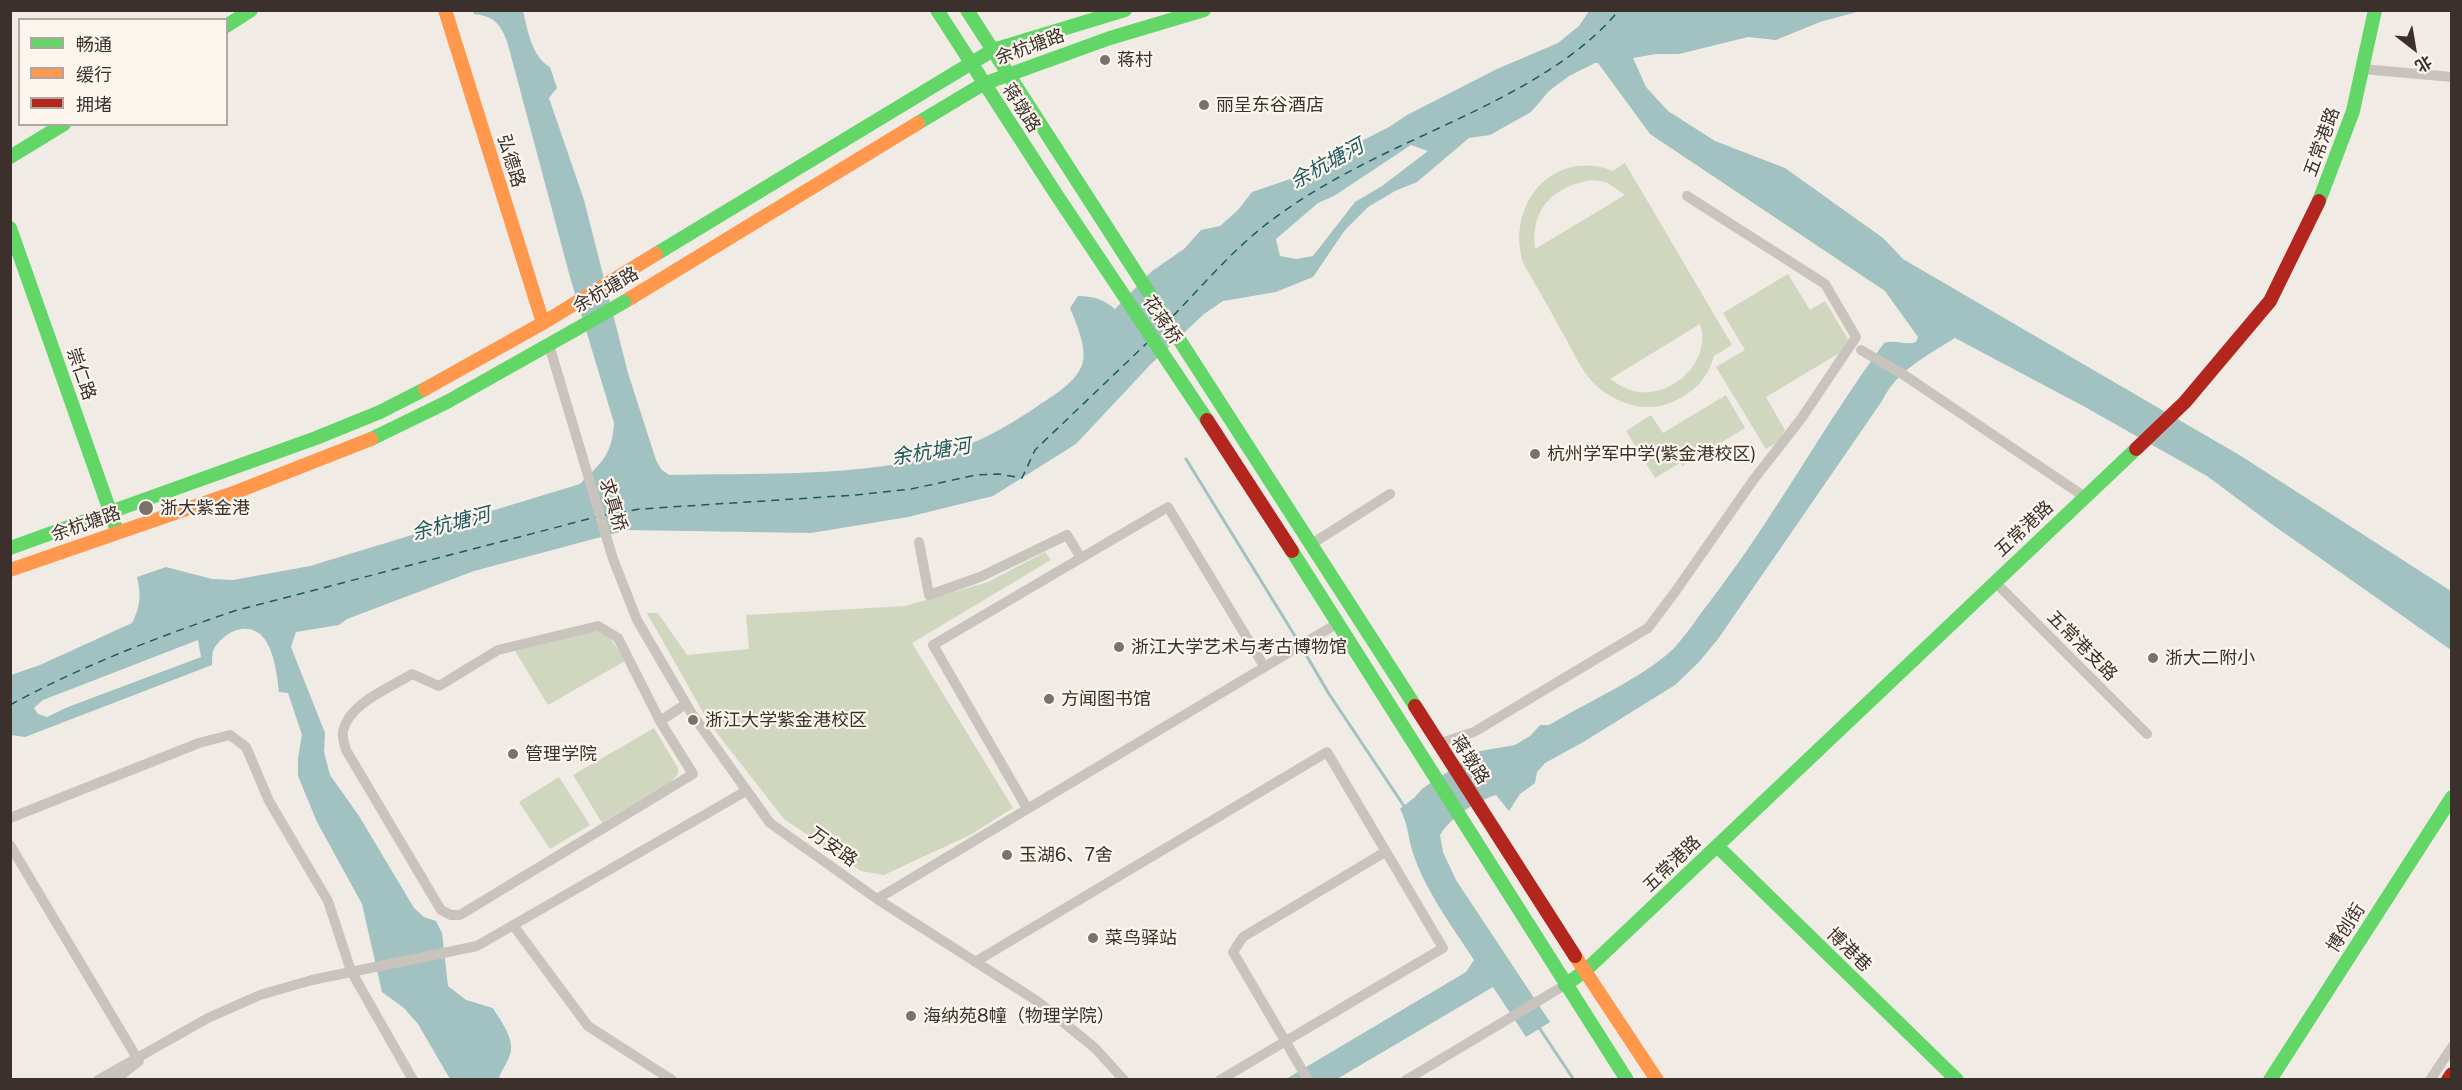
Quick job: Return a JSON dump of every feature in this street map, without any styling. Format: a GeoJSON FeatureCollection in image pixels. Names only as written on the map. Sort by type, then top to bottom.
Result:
{"type":"FeatureCollection","features":[{"type":"Feature","properties":{"kind":"main road"},"geometry":{"type":"LineString","coordinates":[[228,25],[251,10]]}},
{"type":"Feature","properties":{"kind":"main road","name":"弘德路"},"geometry":{"type":"LineString","coordinates":[[445,10],[543,323]]}},
{"type":"Feature","properties":{"kind":"main road","name":"蒋墩路"},"geometry":{"type":"LineString","coordinates":[[937,10],[1056,194]]}},
{"type":"Feature","properties":{"kind":"main road","name":"蒋墩路"},"geometry":{"type":"LineString","coordinates":[[968,10],[1077,184]]}},
{"type":"Feature","properties":{"kind":"main road","name":"余杭塘路"},"geometry":{"type":"LineString","coordinates":[[10,548],[316,438],[380,412],[462,370],[543,323],[993,50],[1125,10]]}},
{"type":"Feature","properties":{"kind":"main road","name":"余杭塘路"},"geometry":{"type":"LineString","coordinates":[[10,570],[117,531],[181,511],[370,440],[449,402],[624,302],[816,183],[983,84],[1008,73],[1110,38],[1204,10]]}},
{"type":"Feature","properties":{"kind":"main road","name":"五常港路"},"geometry":{"type":"LineString","coordinates":[[1565,985],[1585,972],[2185,402],[2270,301],[2314,215],[2354,111],[2375,10]]}},
{"type":"Feature","properties":{"kind":"main road"},"geometry":{"type":"LineString","coordinates":[[10,157],[61,126]]}},
{"type":"Feature","properties":{"kind":"main road","name":"花蒋桥"},"geometry":{"type":"LineString","coordinates":[[1077,184],[1254,458]]}},
{"type":"Feature","properties":{"kind":"main road","name":"花蒋桥"},"geometry":{"type":"LineString","coordinates":[[1056,194],[1238,466],[1338,623]]}},
{"type":"Feature","properties":{"kind":"main road","name":"崇仁路"},"geometry":{"type":"LineString","coordinates":[[10,228],[117,531]]}},
{"type":"Feature","properties":{"kind":"main road","name":"蒋墩路"},"geometry":{"type":"LineString","coordinates":[[1254,458],[1657,1080]]}},
{"type":"Feature","properties":{"kind":"main road"},"geometry":{"type":"LineString","coordinates":[[1338,623],[1627,1080]]}},
{"type":"Feature","properties":{"kind":"main road","name":"博创街"},"geometry":{"type":"LineString","coordinates":[[2270,1080],[2451,797]]}},
{"type":"Feature","properties":{"kind":"main road","name":"博港巷"},"geometry":{"type":"LineString","coordinates":[[1717,846],[1957,1080]]}},
{"type":"Feature","properties":{"kind":"main road"},"geometry":{"type":"LineString","coordinates":[[2448,1080],[2451,1074]]}},
{"type":"Feature","properties":{"kind":"street"},"geometry":{"type":"LineString","coordinates":[[2362,69],[2451,77]]}},
{"type":"Feature","properties":{"kind":"street"},"geometry":{"type":"LineString","coordinates":[[1442,749],[1648,628],[1754,479],[1801,419],[1856,337],[1825,284],[1687,196]]}},
{"type":"Feature","properties":{"kind":"street","name":"求真桥"},"geometry":{"type":"LineString","coordinates":[[549,345],[613,559]]}},
{"type":"Feature","properties":{"kind":"street"},"geometry":{"type":"LineString","coordinates":[[1866,353],[1904,375],[2085,497]]}},
{"type":"Feature","properties":{"kind":"street"},"geometry":{"type":"LineString","coordinates":[[1310,545],[1390,494]]}},
{"type":"Feature","properties":{"kind":"street"},"geometry":{"type":"LineString","coordinates":[[1027,808],[933,645],[1168,507],[1264,666]]}},
{"type":"Feature","properties":{"kind":"street"},"geometry":{"type":"LineString","coordinates":[[919,542],[929,595],[980,577],[1067,535],[1080,558]]}},
{"type":"Feature","properties":{"kind":"street","name":"万安路"},"geometry":{"type":"LineString","coordinates":[[613,559],[638,620],[686,704],[770,823],[877,899],[1037,1001],[1095,1048],[1124,1080]]}},
{"type":"Feature","properties":{"kind":"street","name":"五常港支路"},"geometry":{"type":"LineString","coordinates":[[1995,582],[2146,734]]}},
{"type":"Feature","properties":{"kind":"street"},"geometry":{"type":"LineString","coordinates":[[877,899],[1338,623]]}},
{"type":"Feature","properties":{"kind":"street"},"geometry":{"type":"LineString","coordinates":[[598,626],[618,638],[660,721],[693,774],[460,915],[451,915],[441,910],[346,750],[343,733],[347,718],[364,703],[412,674],[439,686],[498,650],[598,626]]}},
{"type":"Feature","properties":{"kind":"street"},"geometry":{"type":"LineString","coordinates":[[660,721],[686,704]]}},
{"type":"Feature","properties":{"kind":"street"},"geometry":{"type":"LineString","coordinates":[[10,818],[199,743],[230,735],[246,747],[269,801],[328,901],[351,971],[413,1080]]}},
{"type":"Feature","properties":{"kind":"street"},"geometry":{"type":"LineString","coordinates":[[975,962],[1326,752],[1443,948],[1220,1080]]}},
{"type":"Feature","properties":{"kind":"street"},"geometry":{"type":"LineString","coordinates":[[115,1080],[151,1052],[208,1018],[260,995],[351,971],[477,945],[746,791]]}},
{"type":"Feature","properties":{"kind":"street"},"geometry":{"type":"LineString","coordinates":[[10,845],[137,1058]]}},
{"type":"Feature","properties":{"kind":"street"},"geometry":{"type":"LineString","coordinates":[[1308,1080],[1283,1041],[1233,952],[1243,937],[1385,852]]}},
{"type":"Feature","properties":{"kind":"street"},"geometry":{"type":"LineString","coordinates":[[513,925],[588,1026],[672,1080]]}},
{"type":"Feature","properties":{"kind":"street"},"geometry":{"type":"LineString","coordinates":[[1406,1080],[1565,985]]}},
{"type":"Feature","properties":{"kind":"street"},"geometry":{"type":"LineString","coordinates":[[2430,1080],[2451,1047]]}},
{"type":"Feature","properties":{"kind":"street"},"geometry":{"type":"LineString","coordinates":[[98,1080],[151,1052]]}},
{"type":"Feature","properties":{"kind":"green space"},"geometry":{"type":"Polygon","coordinates":[[[1625,163],[1732,345],[1714,356],[1699,384],[1687,394],[1661,406],[1627,404],[1606,393],[1589,378],[1524,265],[1520,243],[1521,222],[1527,203],[1538,187],[1553,175],[1571,167],[1591,166],[1613,171],[1625,163]],[[1592,180],[1566,188],[1547,201],[1536,222],[1535,249],[1625,195],[1606,182],[1592,180]],[[1700,324],[1610,379],[1639,392],[1652,392],[1677,382],[1688,373],[1701,350],[1700,324]]]}},
{"type":"Feature","properties":{"kind":"green space"},"geometry":{"type":"Polygon","coordinates":[[[1788,274],[1810,310],[1825,301],[1848,339],[1841,352],[1766,397],[1785,430],[1778,442],[1766,449],[1716,367],[1745,350],[1723,313],[1788,274]]]}},
{"type":"Feature","properties":{"kind":"green space"},"geometry":{"type":"Polygon","coordinates":[[[1726,395],[1745,428],[1682,466],[1680,463],[1655,478],[1626,431],[1651,415],[1663,433],[1726,395]]]}},
{"type":"Feature","properties":{"kind":"green space"},"geometry":{"type":"Polygon","coordinates":[[[1045,552],[1051,560],[912,643],[1013,808],[970,835],[884,875],[861,871],[784,819],[709,723],[647,613],[658,613],[687,655],[749,649],[746,615],[905,606],[988,582],[1045,552]]]}},
{"type":"Feature","properties":{"kind":"green space"},"geometry":{"type":"Polygon","coordinates":[[[595,631],[610,639],[625,661],[548,705],[515,651],[595,631]]]}},
{"type":"Feature","properties":{"kind":"green space"},"geometry":{"type":"Polygon","coordinates":[[[654,728],[678,768],[678,774],[670,783],[602,823],[573,775],[654,728]]]}},
{"type":"Feature","properties":{"kind":"green space"},"geometry":{"type":"Polygon","coordinates":[[[559,777],[590,825],[550,849],[519,802],[559,777]]]}},
{"type":"Feature","properties":{"kind":"water","name":"余杭塘河"},"geometry":{"type":"Polygon","coordinates":[[[473,11],[523,11],[534,49],[550,67],[557,88],[549,98],[584,200],[628,373],[656,460],[661,469],[669,475],[797,473],[861,469],[924,459],[984,438],[1057,393],[1079,371],[1084,351],[1070,308],[1078,296],[1098,299],[1115,309],[1152,271],[1184,249],[1201,230],[1220,226],[1238,210],[1252,192],[1293,178],[1407,115],[1497,69],[1558,43],[1579,26],[1589,11],[1860,11],[1820,22],[1776,40],[1748,37],[1679,54],[1656,54],[1633,58],[1646,87],[1668,111],[1715,141],[1785,168],[1883,238],[1903,259],[2241,456],[2451,591],[2451,650],[2207,476],[2085,407],[1955,338],[1904,372],[1888,390],[1718,639],[1699,662],[1675,685],[1545,763],[1537,772],[1535,783],[1520,794],[1509,811],[1496,795],[1465,810],[1440,835],[1443,852],[1456,880],[1550,1022],[1526,1037],[1493,987],[1337,1079],[1286,1079],[1466,972],[1474,960],[1440,908],[1418,867],[1400,809],[1423,788],[1480,751],[1515,745],[1530,736],[1540,725],[1549,725],[1652,666],[1675,647],[1756,537],[1884,343],[1912,343],[1916,342],[1918,337],[1885,291],[1650,134],[1598,63],[1595,63],[1569,76],[1549,91],[1531,112],[1490,135],[1469,138],[1417,182],[1395,191],[1368,207],[1345,230],[1313,277],[1276,292],[1223,301],[1204,314],[1151,364],[1076,444],[993,496],[908,517],[811,533],[627,530],[474,571],[347,619],[339,625],[296,632],[291,647],[325,733],[324,752],[330,775],[359,816],[414,908],[424,917],[436,921],[442,933],[448,986],[466,1000],[493,1008],[510,1038],[511,1051],[499,1079],[450,1079],[418,1024],[404,1008],[382,992],[362,904],[317,822],[298,776],[302,735],[288,693],[279,692],[272,653],[260,634],[247,629],[234,631],[221,639],[213,651],[212,665],[25,737],[11,735],[11,675],[40,665],[132,623],[139,600],[137,577],[166,567],[212,579],[233,580],[310,566],[580,484],[605,457],[611,443],[614,423],[570,277],[507,41],[502,29],[495,22],[474,14],[473,11]],[[1411,145],[1334,196],[1318,203],[1276,239],[1280,256],[1296,259],[1313,256],[1355,202],[1382,186],[1428,151],[1411,145]],[[198,640],[43,700],[34,708],[38,714],[47,717],[201,657],[198,640]]]}},
{"type":"Feature","properties":{"kind":"waterway"},"geometry":{"type":"LineString","coordinates":[[1186,459],[1295,636]]}},
{"type":"Feature","properties":{"kind":"waterway"},"geometry":{"type":"LineString","coordinates":[[1305,653],[1329,694],[1406,809]]}},
{"type":"Feature","properties":{"kind":"waterway"},"geometry":{"type":"LineString","coordinates":[[1538,1026],[1574,1080]]}},
{"type":"Feature","properties":{"kind":"ferry route"},"geometry":{"type":"LineString","coordinates":[[1173,316],[1240,247],[1287,209],[1360,166],[1533,80],[1594,36],[1619,10]]}},
{"type":"Feature","properties":{"kind":"ferry route"},"geometry":{"type":"LineString","coordinates":[[604,515],[640,509],[856,495],[911,489],[976,475],[998,474],[1022,478],[1035,450],[1147,343]]}},
{"type":"Feature","properties":{"kind":"ferry route"},"geometry":{"type":"LineString","coordinates":[[10,705],[120,653],[234,611],[596,517]]}},
{"type":"Feature","properties":{"kind":"traffic: fast"},"geometry":{"type":"LineString","coordinates":[[228,25],[251,10]]}},
{"type":"Feature","properties":{"kind":"traffic: fast"},"geometry":{"type":"LineString","coordinates":[[937,10],[1056,194],[1207,420]]}},
{"type":"Feature","properties":{"kind":"traffic: fast"},"geometry":{"type":"LineString","coordinates":[[967,10],[1415,706]]}},
{"type":"Feature","properties":{"kind":"traffic: fast"},"geometry":{"type":"LineString","coordinates":[[656,254],[993,50],[1125,10]]}},
{"type":"Feature","properties":{"kind":"traffic: fast"},"geometry":{"type":"LineString","coordinates":[[918,123],[983,84],[1110,38],[1204,10]]}},
{"type":"Feature","properties":{"kind":"traffic: fast"},"geometry":{"type":"LineString","coordinates":[[2319,201],[2353,111],[2375,10]]}},
{"type":"Feature","properties":{"kind":"traffic: fast"},"geometry":{"type":"LineString","coordinates":[[10,157],[61,126]]}},
{"type":"Feature","properties":{"kind":"traffic: fast"},"geometry":{"type":"LineString","coordinates":[[10,228],[117,531]]}},
{"type":"Feature","properties":{"kind":"traffic: fast"},"geometry":{"type":"LineString","coordinates":[[573,331],[624,302]]}},
{"type":"Feature","properties":{"kind":"traffic: fast"},"geometry":{"type":"LineString","coordinates":[[371,439],[447,402],[573,331]]}},
{"type":"Feature","properties":{"kind":"traffic: fast"},"geometry":{"type":"LineString","coordinates":[[10,548],[316,438],[380,412],[425,389]]}},
{"type":"Feature","properties":{"kind":"traffic: fast"},"geometry":{"type":"LineString","coordinates":[[1565,985],[1585,971],[2136,449]]}},
{"type":"Feature","properties":{"kind":"traffic: fast"},"geometry":{"type":"LineString","coordinates":[[1292,551],[1627,1080]]}},
{"type":"Feature","properties":{"kind":"traffic: fast"},"geometry":{"type":"LineString","coordinates":[[2270,1080],[2452,797]]}},
{"type":"Feature","properties":{"kind":"traffic: fast"},"geometry":{"type":"LineString","coordinates":[[1717,846],[1957,1080]]}},
{"type":"Feature","properties":{"kind":"traffic: slow"},"geometry":{"type":"LineString","coordinates":[[445,10],[543,323]]}},
{"type":"Feature","properties":{"kind":"traffic: slow"},"geometry":{"type":"LineString","coordinates":[[624,302],[918,123]]}},
{"type":"Feature","properties":{"kind":"traffic: slow"},"geometry":{"type":"LineString","coordinates":[[425,389],[543,323],[656,254]]}},
{"type":"Feature","properties":{"kind":"traffic: slow"},"geometry":{"type":"LineString","coordinates":[[10,570],[236,492],[371,439]]}},
{"type":"Feature","properties":{"kind":"traffic: slow"},"geometry":{"type":"LineString","coordinates":[[1575,956],[1657,1080]]}},
{"type":"Feature","properties":{"kind":"traffic: jam"},"geometry":{"type":"LineString","coordinates":[[2136,449],[2185,402],[2270,301],[2319,201]]}},
{"type":"Feature","properties":{"kind":"traffic: jam"},"geometry":{"type":"LineString","coordinates":[[1207,420],[1292,551]]}},
{"type":"Feature","properties":{"kind":"traffic: jam"},"geometry":{"type":"LineString","coordinates":[[1415,706],[1575,956]]}},
{"type":"Feature","properties":{"kind":"traffic: jam"},"geometry":{"type":"LineString","coordinates":[[2448,1080],[2452,1074]]}},
{"type":"Feature","properties":{"kind":"place","name":"蒋村"},"geometry":{"type":"Point","coordinates":[1105,60]}},
{"type":"Feature","properties":{"kind":"place","name":"丽呈东谷酒店"},"geometry":{"type":"Point","coordinates":[1204,105]}},
{"type":"Feature","properties":{"kind":"place","name":"杭州学军中学(紫金港校区)"},"geometry":{"type":"Point","coordinates":[1535,454]}},
{"type":"Feature","properties":{"kind":"place","name":"浙大紫金港"},"geometry":{"type":"Point","coordinates":[146,508]}},
{"type":"Feature","properties":{"kind":"place","name":"浙江大学艺术与考古博物馆"},"geometry":{"type":"Point","coordinates":[1119,647]}},
{"type":"Feature","properties":{"kind":"place","name":"浙大二附小"},"geometry":{"type":"Point","coordinates":[2153,658]}},
{"type":"Feature","properties":{"kind":"place","name":"方闻图书馆"},"geometry":{"type":"Point","coordinates":[1049,699]}},
{"type":"Feature","properties":{"kind":"place","name":"浙江大学紫金港校区"},"geometry":{"type":"Point","coordinates":[693,720]}},
{"type":"Feature","properties":{"kind":"place","name":"管理学院"},"geometry":{"type":"Point","coordinates":[513,754]}},
{"type":"Feature","properties":{"kind":"place","name":"玉湖6、7舍"},"geometry":{"type":"Point","coordinates":[1007,855]}},
{"type":"Feature","properties":{"kind":"place","name":"菜鸟驿站"},"geometry":{"type":"Point","coordinates":[1093,938]}},
{"type":"Feature","properties":{"kind":"place","name":"海纳苑8幢（物理学院）"},"geometry":{"type":"Point","coordinates":[911,1016]}}]}
